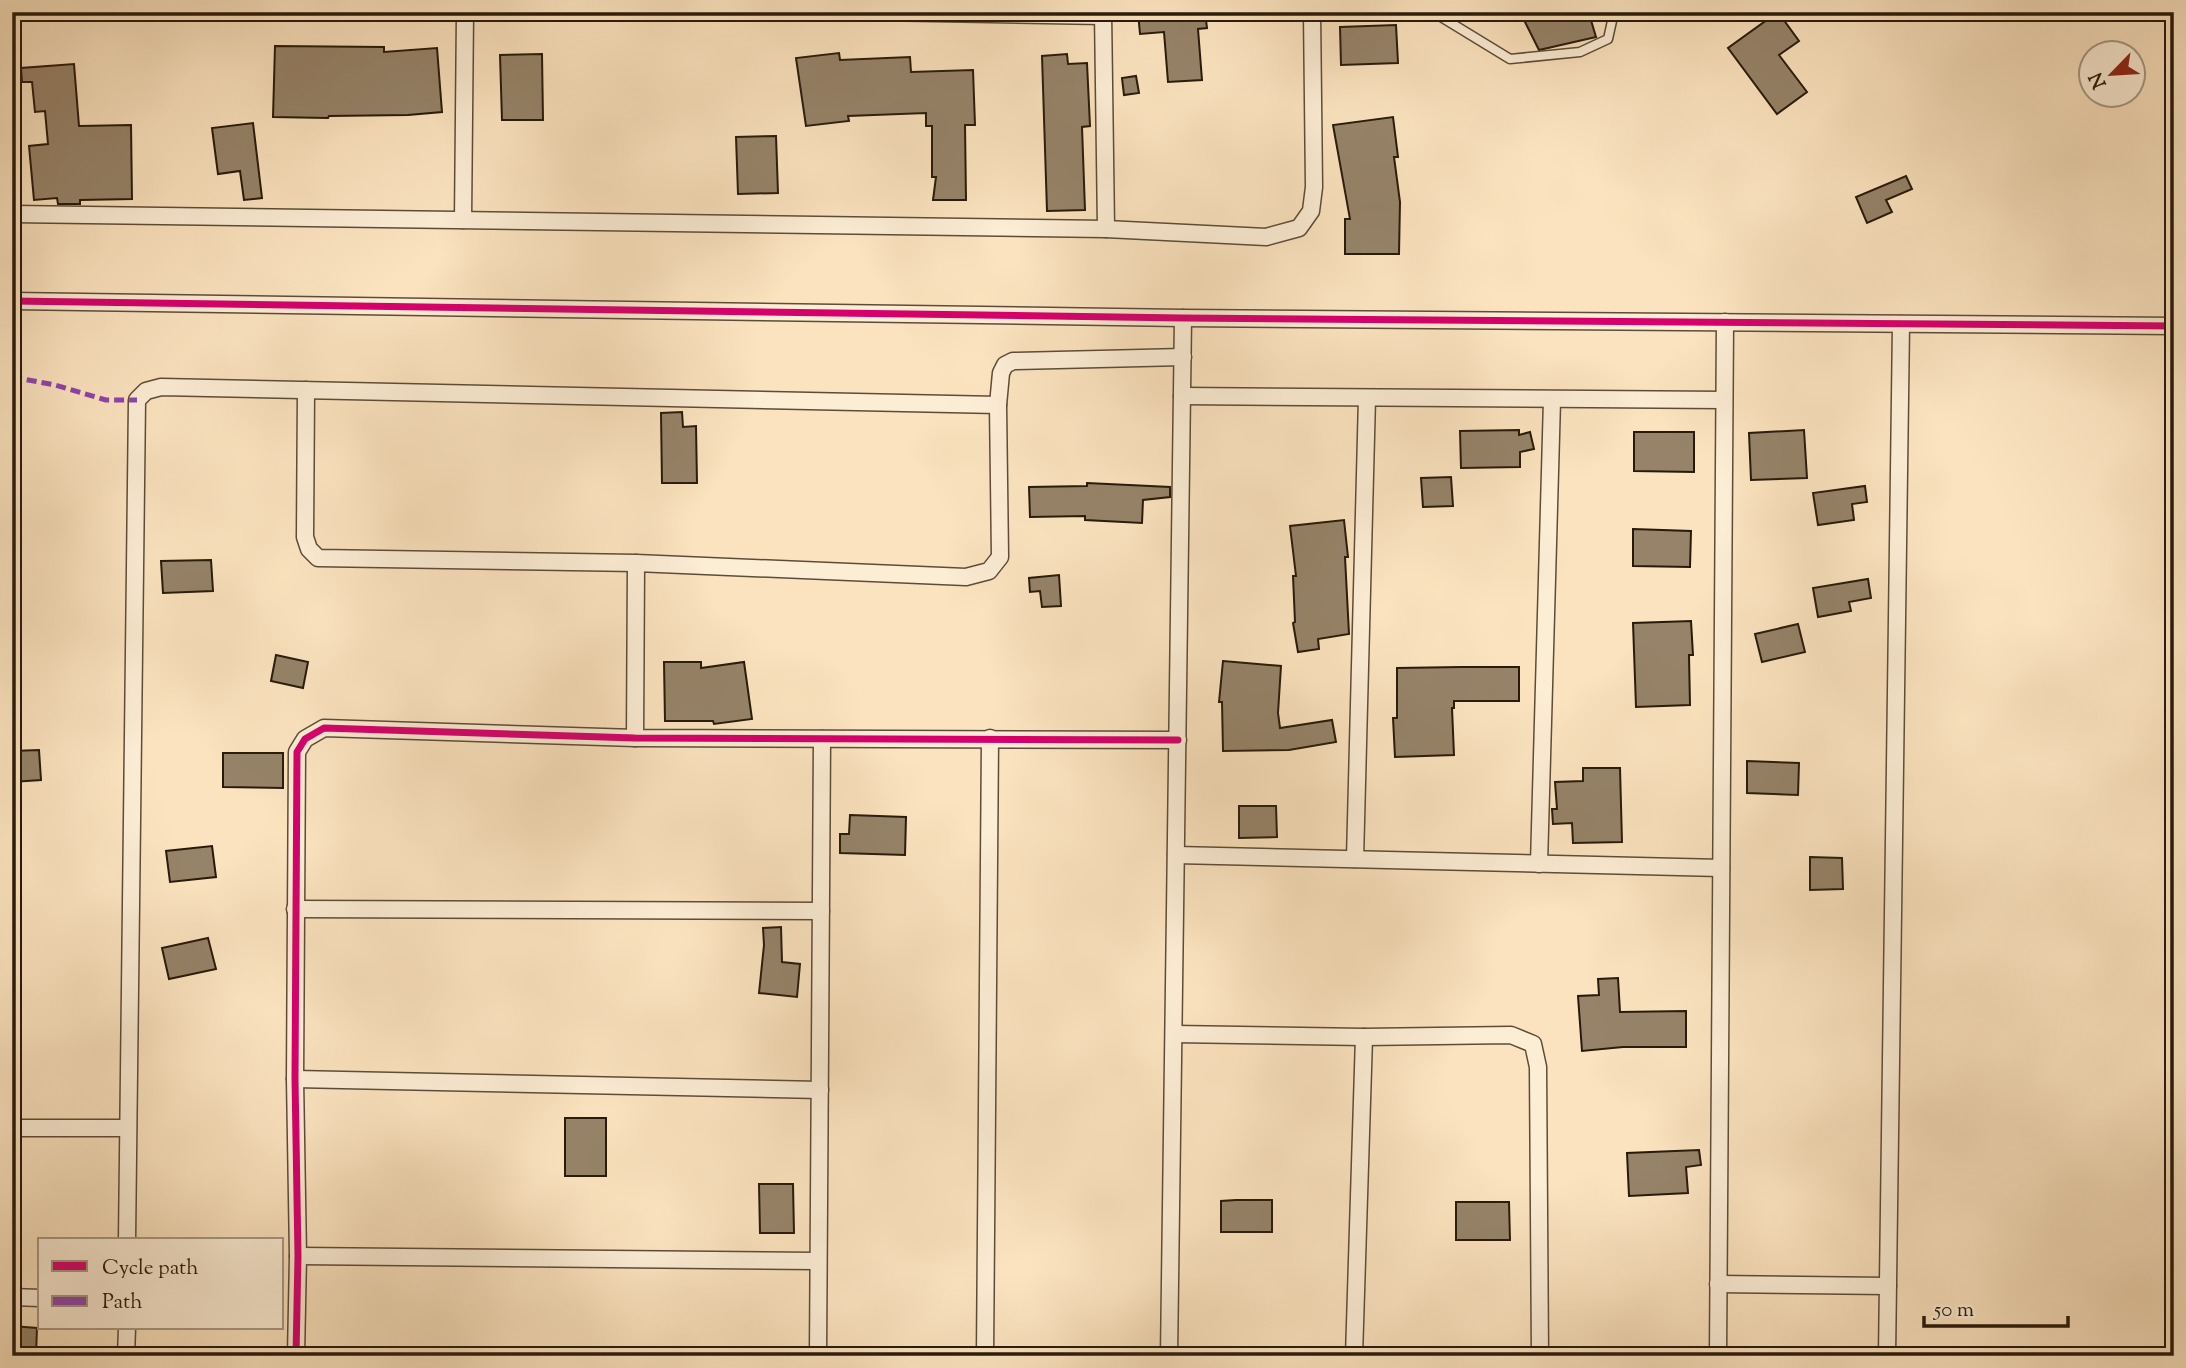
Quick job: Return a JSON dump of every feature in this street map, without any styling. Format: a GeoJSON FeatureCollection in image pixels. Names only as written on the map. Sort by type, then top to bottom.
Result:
{"type":"FeatureCollection","features":[{"type":"Feature","properties":{"kind":"street"},"geometry":{"type":"LineString","coordinates":[[463,220],[465,12]]}},
{"type":"Feature","properties":{"kind":"street"},"geometry":{"type":"LineString","coordinates":[[878,12],[1103,14],[1106,229]]}},
{"type":"Feature","properties":{"kind":"street"},"geometry":{"type":"LineString","coordinates":[[12,214],[1106,229],[1266,237],[1299,228],[1311,211],[1314,187],[1312,12]]}},
{"type":"Feature","properties":{"kind":"street"},"geometry":{"type":"LineString","coordinates":[[12,301],[1183,318],[2174,326]]}},
{"type":"Feature","properties":{"kind":"street"},"geometry":{"type":"LineString","coordinates":[[1169,1356],[1183,318]]}},
{"type":"Feature","properties":{"kind":"street"},"geometry":{"type":"LineString","coordinates":[[1718,1356],[1725,322]]}},
{"type":"Feature","properties":{"kind":"street"},"geometry":{"type":"LineString","coordinates":[[1887,1356],[1901,324]]}},
{"type":"Feature","properties":{"kind":"street"},"geometry":{"type":"LineString","coordinates":[[306,390],[305,537],[309,549],[318,558],[636,563],[966,578],[989,570],[1000,557],[998,405],[1001,373],[1005,365],[1013,361],[1183,357]]}},
{"type":"Feature","properties":{"kind":"street"},"geometry":{"type":"LineString","coordinates":[[127,1238],[137,400],[146,391],[161,387],[998,405]]}},
{"type":"Feature","properties":{"kind":"street"},"geometry":{"type":"LineString","coordinates":[[1182,396],[1724,400]]}},
{"type":"Feature","properties":{"kind":"street"},"geometry":{"type":"LineString","coordinates":[[1355,859],[1367,398]]}},
{"type":"Feature","properties":{"kind":"street"},"geometry":{"type":"LineString","coordinates":[[1539,864],[1552,400]]}},
{"type":"Feature","properties":{"kind":"street"},"geometry":{"type":"LineString","coordinates":[[635,738],[636,563]]}},
{"type":"Feature","properties":{"kind":"street"},"geometry":{"type":"LineString","coordinates":[[296,1356],[297,752],[305,739],[324,728],[635,738],[1178,740]]}},
{"type":"Feature","properties":{"kind":"street"},"geometry":{"type":"LineString","coordinates":[[985,1356],[990,738]]}},
{"type":"Feature","properties":{"kind":"street"},"geometry":{"type":"LineString","coordinates":[[818,1356],[822,739]]}},
{"type":"Feature","properties":{"kind":"street"},"geometry":{"type":"LineString","coordinates":[[1176,855],[1721,868]]}},
{"type":"Feature","properties":{"kind":"street"},"geometry":{"type":"LineString","coordinates":[[295,909],[821,911]]}},
{"type":"Feature","properties":{"kind":"street"},"geometry":{"type":"LineString","coordinates":[[1174,1034],[1364,1037],[1511,1035],[1533,1044],[1538,1067],[1540,1356]]}},
{"type":"Feature","properties":{"kind":"street"},"geometry":{"type":"LineString","coordinates":[[1354,1356],[1364,1037]]}},
{"type":"Feature","properties":{"kind":"street"},"geometry":{"type":"LineString","coordinates":[[295,1079],[820,1090]]}},
{"type":"Feature","properties":{"kind":"street"},"geometry":{"type":"LineString","coordinates":[[12,1128],[128,1128]]}},
{"type":"Feature","properties":{"kind":"street"},"geometry":{"type":"LineString","coordinates":[[298,1256],[817,1261]]}},
{"type":"Feature","properties":{"kind":"street"},"geometry":{"type":"LineString","coordinates":[[1718,1284],[1888,1286]]}},
{"type":"Feature","properties":{"kind":"street"},"geometry":{"type":"LineString","coordinates":[[12,1297],[38,1298]]}},
{"type":"Feature","properties":{"kind":"street"},"geometry":{"type":"LineString","coordinates":[[126,1356],[127,1330]]}},
{"type":"Feature","properties":{"kind":"lane"},"geometry":{"type":"LineString","coordinates":[[1433,12],[1510,59],[1580,52],[1589,48],[1608,39],[1614,12]]}},
{"type":"Feature","properties":{"kind":"building"},"geometry":{"type":"Polygon","coordinates":[[[1138,12],[1205,12],[1207,28],[1198,29],[1202,80],[1168,82],[1164,32],[1140,34],[1138,12]]]}},
{"type":"Feature","properties":{"kind":"building"},"geometry":{"type":"Polygon","coordinates":[[[1520,12],[1564,12],[1568,21],[1590,17],[1596,37],[1539,50],[1520,12]]]}},
{"type":"Feature","properties":{"kind":"building"},"geometry":{"type":"Polygon","coordinates":[[[1778,12],[1799,41],[1779,55],[1807,92],[1777,114],[1728,48],[1778,12]]]}},
{"type":"Feature","properties":{"kind":"building"},"geometry":{"type":"Polygon","coordinates":[[[1396,25],[1398,63],[1341,65],[1340,27],[1396,25]]]}},
{"type":"Feature","properties":{"kind":"building"},"geometry":{"type":"Polygon","coordinates":[[[275,46],[384,47],[384,52],[437,48],[442,112],[328,118],[273,117],[275,46]]]}},
{"type":"Feature","properties":{"kind":"building"},"geometry":{"type":"Polygon","coordinates":[[[839,53],[840,60],[910,57],[911,72],[973,70],[975,125],[965,125],[966,200],[933,200],[936,177],[932,177],[932,126],[926,126],[926,113],[848,116],[849,121],[806,126],[796,58],[839,53]]]}},
{"type":"Feature","properties":{"kind":"building"},"geometry":{"type":"Polygon","coordinates":[[[542,54],[543,120],[502,120],[500,55],[542,54]]]}},
{"type":"Feature","properties":{"kind":"building"},"geometry":{"type":"Polygon","coordinates":[[[1067,54],[1068,64],[1087,63],[1090,126],[1082,127],[1085,210],[1047,211],[1042,56],[1067,54]]]}},
{"type":"Feature","properties":{"kind":"building"},"geometry":{"type":"Polygon","coordinates":[[[74,64],[79,126],[131,125],[132,199],[80,200],[80,204],[58,204],[57,198],[34,200],[29,146],[48,144],[45,111],[35,112],[32,82],[22,82],[21,68],[74,64]]]}},
{"type":"Feature","properties":{"kind":"building"},"geometry":{"type":"Polygon","coordinates":[[[1136,76],[1139,93],[1124,95],[1122,78],[1136,76]]]}},
{"type":"Feature","properties":{"kind":"building"},"geometry":{"type":"Polygon","coordinates":[[[1393,117],[1398,157],[1394,157],[1400,202],[1399,254],[1345,254],[1345,219],[1350,219],[1333,125],[1393,117]]]}},
{"type":"Feature","properties":{"kind":"building"},"geometry":{"type":"Polygon","coordinates":[[[253,123],[262,198],[244,200],[240,171],[218,174],[212,128],[253,123]]]}},
{"type":"Feature","properties":{"kind":"building"},"geometry":{"type":"Polygon","coordinates":[[[776,136],[778,193],[738,194],[736,137],[776,136]]]}},
{"type":"Feature","properties":{"kind":"building"},"geometry":{"type":"Polygon","coordinates":[[[1906,176],[1912,189],[1886,200],[1892,212],[1867,223],[1856,197],[1906,176]]]}},
{"type":"Feature","properties":{"kind":"building"},"geometry":{"type":"Polygon","coordinates":[[[682,412],[683,427],[696,426],[697,483],[662,483],[661,413],[682,412]]]}},
{"type":"Feature","properties":{"kind":"building"},"geometry":{"type":"Polygon","coordinates":[[[1519,430],[1519,435],[1530,432],[1534,449],[1520,452],[1520,467],[1461,468],[1460,431],[1519,430]]]}},
{"type":"Feature","properties":{"kind":"building"},"geometry":{"type":"Polygon","coordinates":[[[1804,430],[1807,478],[1751,480],[1749,433],[1804,430]]]}},
{"type":"Feature","properties":{"kind":"building"},"geometry":{"type":"Polygon","coordinates":[[[1634,432],[1694,432],[1694,472],[1634,471],[1634,432]]]}},
{"type":"Feature","properties":{"kind":"building"},"geometry":{"type":"Polygon","coordinates":[[[1451,477],[1453,506],[1423,507],[1421,478],[1451,477]]]}},
{"type":"Feature","properties":{"kind":"building"},"geometry":{"type":"Polygon","coordinates":[[[1087,483],[1170,487],[1170,497],[1143,500],[1142,523],[1085,520],[1085,516],[1030,517],[1029,487],[1087,486],[1087,483]]]}},
{"type":"Feature","properties":{"kind":"building"},"geometry":{"type":"Polygon","coordinates":[[[1865,486],[1867,502],[1852,504],[1854,520],[1818,525],[1813,493],[1865,486]]]}},
{"type":"Feature","properties":{"kind":"building"},"geometry":{"type":"Polygon","coordinates":[[[1344,520],[1348,557],[1345,557],[1349,634],[1318,639],[1319,649],[1298,652],[1293,623],[1293,576],[1296,576],[1290,526],[1344,520]]]}},
{"type":"Feature","properties":{"kind":"building"},"geometry":{"type":"Polygon","coordinates":[[[1633,529],[1691,531],[1690,567],[1633,566],[1633,529]]]}},
{"type":"Feature","properties":{"kind":"building"},"geometry":{"type":"Polygon","coordinates":[[[211,560],[213,591],[163,593],[161,561],[211,560]]]}},
{"type":"Feature","properties":{"kind":"building"},"geometry":{"type":"Polygon","coordinates":[[[1059,575],[1061,606],[1042,607],[1040,591],[1030,592],[1029,578],[1059,575]]]}},
{"type":"Feature","properties":{"kind":"building"},"geometry":{"type":"Polygon","coordinates":[[[1868,579],[1871,598],[1849,602],[1851,611],[1818,617],[1813,588],[1868,579]]]}},
{"type":"Feature","properties":{"kind":"building"},"geometry":{"type":"Polygon","coordinates":[[[1691,621],[1693,655],[1689,655],[1690,705],[1636,707],[1633,623],[1691,621]]]}},
{"type":"Feature","properties":{"kind":"building"},"geometry":{"type":"Polygon","coordinates":[[[1798,624],[1805,652],[1762,662],[1755,634],[1798,624]]]}},
{"type":"Feature","properties":{"kind":"building"},"geometry":{"type":"Polygon","coordinates":[[[276,655],[308,662],[303,688],[271,681],[276,655]]]}},
{"type":"Feature","properties":{"kind":"building"},"geometry":{"type":"Polygon","coordinates":[[[1223,661],[1281,666],[1278,713],[1280,728],[1332,720],[1336,742],[1289,750],[1223,751],[1222,702],[1219,702],[1223,661]]]}},
{"type":"Feature","properties":{"kind":"building"},"geometry":{"type":"Polygon","coordinates":[[[664,662],[701,662],[701,668],[744,662],[752,719],[714,724],[713,721],[665,721],[664,662]]]}},
{"type":"Feature","properties":{"kind":"building"},"geometry":{"type":"Polygon","coordinates":[[[1519,667],[1519,701],[1454,701],[1454,755],[1395,757],[1393,718],[1397,718],[1397,668],[1519,667]]]}},
{"type":"Feature","properties":{"kind":"building"},"geometry":{"type":"Polygon","coordinates":[[[39,750],[41,780],[12,782],[12,751],[39,750]]]}},
{"type":"Feature","properties":{"kind":"building"},"geometry":{"type":"Polygon","coordinates":[[[223,753],[283,753],[283,788],[223,787],[223,753]]]}},
{"type":"Feature","properties":{"kind":"building"},"geometry":{"type":"Polygon","coordinates":[[[1747,761],[1799,763],[1798,795],[1747,793],[1747,761]]]}},
{"type":"Feature","properties":{"kind":"building"},"geometry":{"type":"Polygon","coordinates":[[[1583,768],[1620,768],[1622,842],[1573,843],[1572,823],[1553,824],[1552,809],[1557,809],[1555,782],[1583,781],[1583,768]]]}},
{"type":"Feature","properties":{"kind":"building"},"geometry":{"type":"Polygon","coordinates":[[[1239,806],[1276,806],[1277,837],[1239,838],[1239,806]]]}},
{"type":"Feature","properties":{"kind":"building"},"geometry":{"type":"Polygon","coordinates":[[[850,815],[906,817],[905,855],[840,853],[840,834],[849,834],[850,815]]]}},
{"type":"Feature","properties":{"kind":"building"},"geometry":{"type":"Polygon","coordinates":[[[212,846],[216,877],[170,882],[166,851],[212,846]]]}},
{"type":"Feature","properties":{"kind":"building"},"geometry":{"type":"Polygon","coordinates":[[[1810,857],[1842,858],[1843,889],[1810,890],[1810,857]]]}},
{"type":"Feature","properties":{"kind":"building"},"geometry":{"type":"Polygon","coordinates":[[[781,927],[782,962],[800,964],[797,997],[759,993],[763,928],[781,927]]]}},
{"type":"Feature","properties":{"kind":"building"},"geometry":{"type":"Polygon","coordinates":[[[208,938],[216,969],[169,979],[162,948],[208,938]]]}},
{"type":"Feature","properties":{"kind":"building"},"geometry":{"type":"Polygon","coordinates":[[[1618,978],[1620,1012],[1686,1011],[1686,1047],[1623,1047],[1582,1051],[1578,996],[1599,995],[1598,979],[1618,978]]]}},
{"type":"Feature","properties":{"kind":"building"},"geometry":{"type":"Polygon","coordinates":[[[565,1118],[606,1118],[606,1176],[565,1176],[565,1118]]]}},
{"type":"Feature","properties":{"kind":"building"},"geometry":{"type":"Polygon","coordinates":[[[1699,1150],[1701,1165],[1686,1167],[1688,1193],[1629,1196],[1627,1153],[1699,1150]]]}},
{"type":"Feature","properties":{"kind":"building"},"geometry":{"type":"Polygon","coordinates":[[[759,1184],[793,1184],[794,1233],[760,1233],[759,1184]]]}},
{"type":"Feature","properties":{"kind":"building"},"geometry":{"type":"Polygon","coordinates":[[[1272,1200],[1272,1232],[1221,1232],[1221,1201],[1272,1200]]]}},
{"type":"Feature","properties":{"kind":"building"},"geometry":{"type":"Polygon","coordinates":[[[1456,1202],[1509,1202],[1510,1240],[1456,1240],[1456,1202]]]}},
{"type":"Feature","properties":{"kind":"building"},"geometry":{"type":"Polygon","coordinates":[[[12,1326],[37,1328],[36,1356],[12,1356],[12,1326]]]}},
{"type":"Feature","properties":{"kind":"marked path"},"geometry":{"type":"LineString","coordinates":[[12,377],[55,385],[106,400],[137,400]]}},
{"type":"Feature","properties":{"kind":"cycle path"},"geometry":{"type":"LineString","coordinates":[[12,301],[1183,318],[2174,326]]}},
{"type":"Feature","properties":{"kind":"cycle path"},"geometry":{"type":"LineString","coordinates":[[296,1356],[297,752],[305,739],[324,728],[635,738],[1178,740]]}}]}
